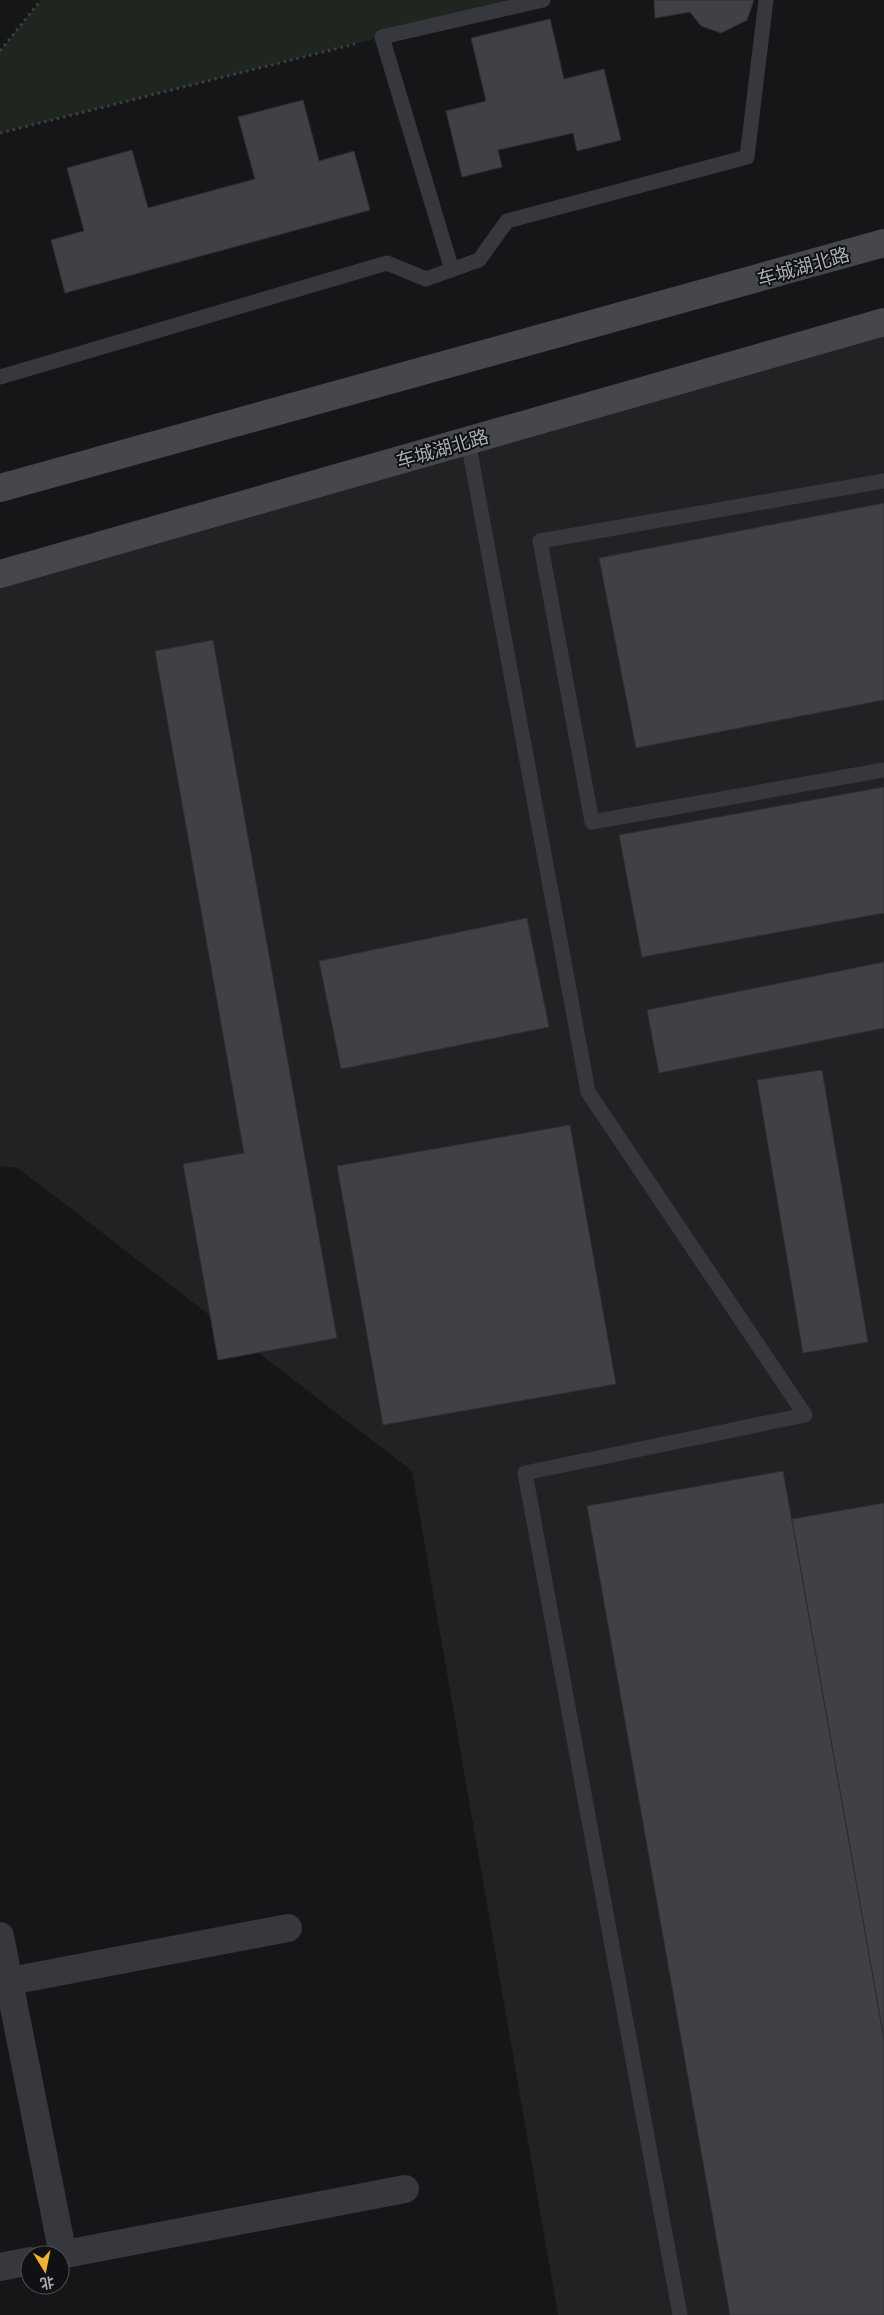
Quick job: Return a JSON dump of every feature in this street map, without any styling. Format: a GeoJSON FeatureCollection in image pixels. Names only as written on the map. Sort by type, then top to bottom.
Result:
{"type":"FeatureCollection","features":[{"type":"Feature","properties":{"kind":"main road","name":"车城湖北路"},"geometry":{"type":"LineString","coordinates":[[0,488],[884,243]]}},
{"type":"Feature","properties":{"kind":"main road","name":"车城湖北路"},"geometry":{"type":"LineString","coordinates":[[0,574],[884,322]]}},
{"type":"Feature","properties":{"kind":"street"},"geometry":{"type":"LineString","coordinates":[[4,1982],[288,1928]]}},
{"type":"Feature","properties":{"kind":"street"},"geometry":{"type":"LineString","coordinates":[[0,1936],[4,1982],[59,2245]]}},
{"type":"Feature","properties":{"kind":"street"},"geometry":{"type":"LineString","coordinates":[[70,2253],[405,2189]]}},
{"type":"Feature","properties":{"kind":"street"},"geometry":{"type":"LineString","coordinates":[[0,2267],[20,2263]]}},
{"type":"Feature","properties":{"kind":"lane"},"geometry":{"type":"LineString","coordinates":[[452,270],[382,37],[543,0]]}},
{"type":"Feature","properties":{"kind":"lane"},"geometry":{"type":"LineString","coordinates":[[0,377],[387,263],[426,279],[479,260],[507,220],[747,157],[766,0]]}},
{"type":"Feature","properties":{"kind":"lane"},"geometry":{"type":"LineString","coordinates":[[468,441],[588,1092],[805,1415],[525,1473],[680,2315]]}},
{"type":"Feature","properties":{"kind":"lane"},"geometry":{"type":"LineString","coordinates":[[884,480],[540,541],[592,822],[884,770]]}},
{"type":"Feature","properties":{"kind":"path"},"geometry":{"type":"LineString","coordinates":[[0,51],[41,0]]}},
{"type":"Feature","properties":{"kind":"path"},"geometry":{"type":"LineString","coordinates":[[0,133],[382,37]]}},
{"type":"Feature","properties":{"kind":"shaded area"},"geometry":{"type":"Polygon","coordinates":[[[41,0],[543,0],[382,37],[0,133],[0,51],[41,0]]]}},
{"type":"Feature","properties":{"kind":"shaded area"},"geometry":{"type":"Polygon","coordinates":[[[884,322],[884,2315],[558,2315],[412,1471],[18,1168],[0,1166],[0,574],[884,322]]]}},
{"type":"Feature","properties":{"kind":"building"},"geometry":{"type":"Polygon","coordinates":[[[654,0],[754,0],[747,20],[721,33],[701,26],[690,12],[655,18],[654,0]]]}},
{"type":"Feature","properties":{"kind":"building"},"geometry":{"type":"Polygon","coordinates":[[[550,19],[564,79],[604,69],[621,140],[577,151],[573,133],[498,150],[502,167],[462,177],[446,111],[486,101],[471,38],[550,19]]]}},
{"type":"Feature","properties":{"kind":"building"},"geometry":{"type":"Polygon","coordinates":[[[303,100],[319,161],[354,151],[370,210],[65,293],[51,240],[84,231],[67,168],[132,150],[148,208],[255,179],[238,117],[303,100]]]}},
{"type":"Feature","properties":{"kind":"building"},"geometry":{"type":"Polygon","coordinates":[[[884,503],[884,700],[636,748],[599,558],[884,503]]]}},
{"type":"Feature","properties":{"kind":"building"},"geometry":{"type":"Polygon","coordinates":[[[213,640],[337,1338],[218,1360],[183,1164],[244,1153],[155,651],[213,640]]]}},
{"type":"Feature","properties":{"kind":"building"},"geometry":{"type":"Polygon","coordinates":[[[884,787],[884,913],[642,957],[619,835],[884,787]]]}},
{"type":"Feature","properties":{"kind":"building"},"geometry":{"type":"Polygon","coordinates":[[[527,918],[549,1027],[341,1069],[319,961],[527,918]]]}},
{"type":"Feature","properties":{"kind":"building"},"geometry":{"type":"Polygon","coordinates":[[[884,962],[884,1028],[659,1073],[647,1010],[884,962]]]}},
{"type":"Feature","properties":{"kind":"building"},"geometry":{"type":"Polygon","coordinates":[[[822,1070],[868,1342],[803,1353],[757,1080],[822,1070]]]}},
{"type":"Feature","properties":{"kind":"building"},"geometry":{"type":"Polygon","coordinates":[[[570,1125],[616,1384],[383,1425],[337,1166],[570,1125]]]}},
{"type":"Feature","properties":{"kind":"building"},"geometry":{"type":"Polygon","coordinates":[[[783,1471],[884,2039],[884,2315],[730,2315],[587,1506],[783,1471]]]}},
{"type":"Feature","properties":{"kind":"building"},"geometry":{"type":"Polygon","coordinates":[[[884,1503],[884,2039],[792,1519],[884,1503]]]}}]}
